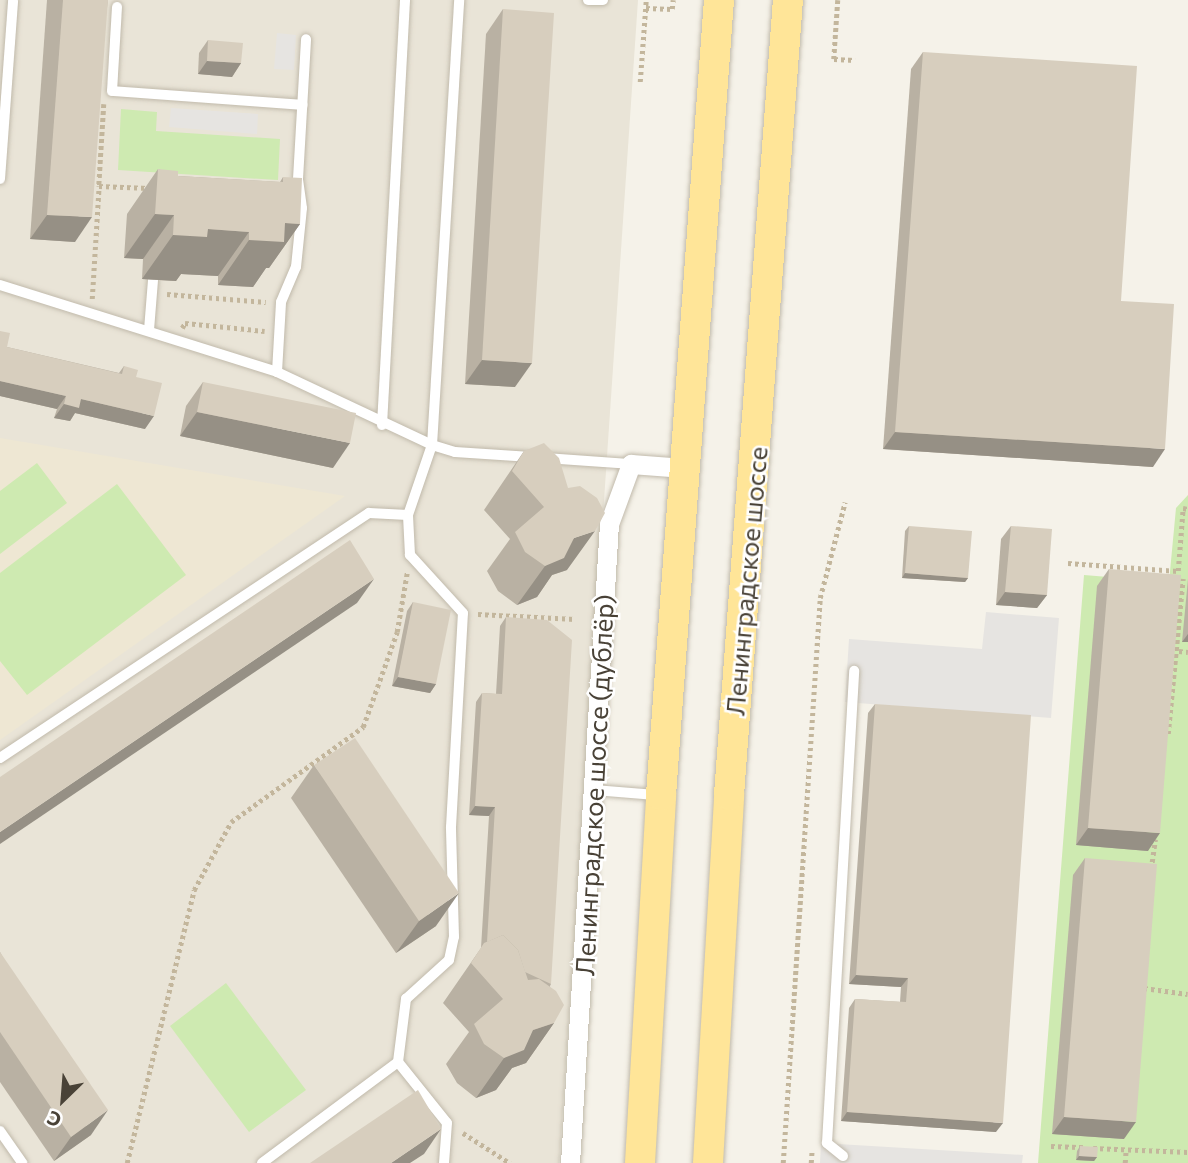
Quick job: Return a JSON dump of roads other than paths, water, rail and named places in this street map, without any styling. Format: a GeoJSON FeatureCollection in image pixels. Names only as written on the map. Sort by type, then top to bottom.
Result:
{"type":"FeatureCollection","features":[{"type":"Feature","properties":{"kind":"main road"},"geometry":{"type":"LineString","coordinates":[[640,1163],[684,468],[719,0]]}},
{"type":"Feature","properties":{"kind":"main road","name":"Ленинградское шоссе"},"geometry":{"type":"LineString","coordinates":[[708,1163],[729,795],[788,0]]}},
{"type":"Feature","properties":{"kind":"street"},"geometry":{"type":"LineString","coordinates":[[631,464],[684,468]]}},
{"type":"Feature","properties":{"kind":"street","name":"Ленинградское шоссе (дублёр)"},"geometry":{"type":"LineString","coordinates":[[570,1163],[610,524],[631,464]]}},
{"type":"Feature","properties":{"kind":"lane"},"geometry":{"type":"LineString","coordinates":[[0,179],[13,0]]}},
{"type":"Feature","properties":{"kind":"lane"},"geometry":{"type":"LineString","coordinates":[[382,425],[405,0]]}},
{"type":"Feature","properties":{"kind":"lane"},"geometry":{"type":"LineString","coordinates":[[443,1163],[447,1123],[398,1062],[406,999],[449,960],[454,937],[451,827],[463,613],[410,555],[408,515],[432,445],[459,0]]}},
{"type":"Feature","properties":{"kind":"lane"},"geometry":{"type":"LineString","coordinates":[[588,0],[603,0]]}},
{"type":"Feature","properties":{"kind":"lane"},"geometry":{"type":"LineString","coordinates":[[117,7],[112,91],[302,105]]}},
{"type":"Feature","properties":{"kind":"lane"},"geometry":{"type":"LineString","coordinates":[[277,372],[281,302],[296,267],[306,38]]}},
{"type":"Feature","properties":{"kind":"lane"},"geometry":{"type":"LineString","coordinates":[[149,330],[153,280]]}},
{"type":"Feature","properties":{"kind":"lane"},"geometry":{"type":"LineString","coordinates":[[0,285],[277,372],[382,425],[455,452],[631,464]]}},
{"type":"Feature","properties":{"kind":"lane"},"geometry":{"type":"LineString","coordinates":[[0,758],[369,513],[408,515]]}},
{"type":"Feature","properties":{"kind":"lane"},"geometry":{"type":"LineString","coordinates":[[843,1156],[827,1143],[854,671]]}},
{"type":"Feature","properties":{"kind":"lane"},"geometry":{"type":"LineString","coordinates":[[593,790],[662,795]]}},
{"type":"Feature","properties":{"kind":"lane"},"geometry":{"type":"LineString","coordinates":[[262,1163],[398,1062]]}},
{"type":"Feature","properties":{"kind":"lane"},"geometry":{"type":"LineString","coordinates":[[0,1131],[22,1163]]}}]}
